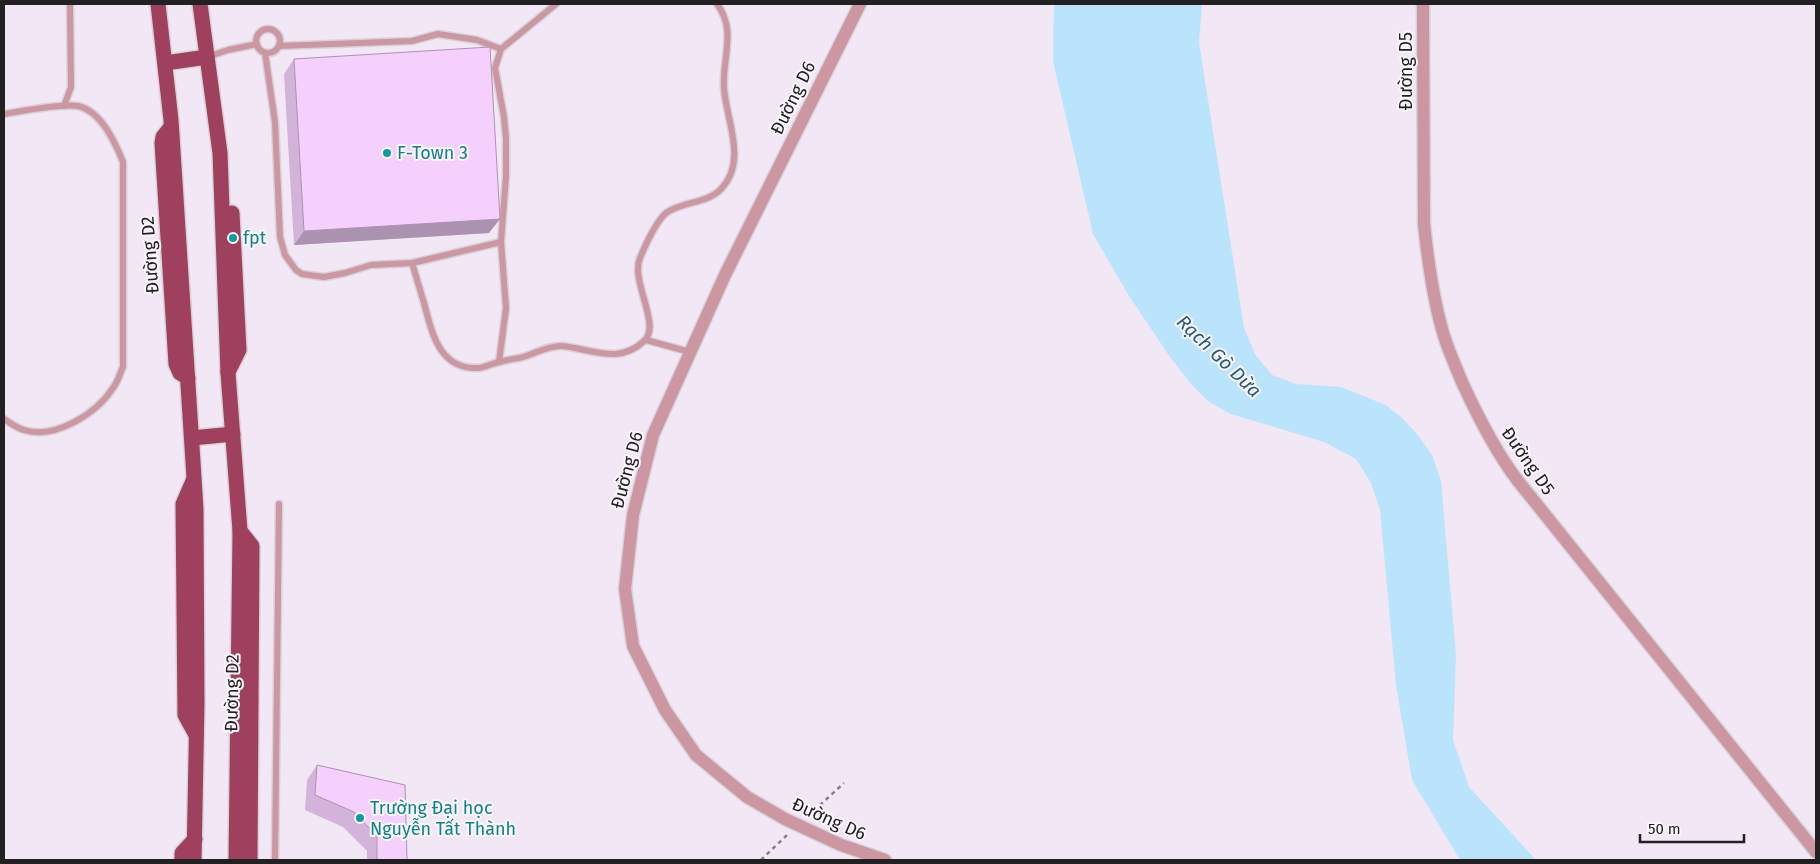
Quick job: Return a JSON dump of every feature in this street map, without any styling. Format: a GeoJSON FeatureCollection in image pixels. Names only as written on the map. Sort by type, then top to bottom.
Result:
{"type":"FeatureCollection","features":[{"type":"Feature","properties":{"kind":"main road","name":"Đường D2"},"geometry":{"type":"LineString","coordinates":[[158,4],[172,127],[196,519],[197,737],[194,860]]}},
{"type":"Feature","properties":{"kind":"main road","name":"Đường D2"},"geometry":{"type":"LineString","coordinates":[[200,4],[220,153],[228,373],[240,531],[236,860]]}},
{"type":"Feature","properties":{"kind":"main road"},"geometry":{"type":"LineString","coordinates":[[165,63],[206,57]]}},
{"type":"Feature","properties":{"kind":"main road"},"geometry":{"type":"LineString","coordinates":[[192,438],[233,434]]}},
{"type":"Feature","properties":{"kind":"main road","name":"Đường D2"},"geometry":{"type":"LineString","coordinates":[[240,531],[252,546],[250,860]]}},
{"type":"Feature","properties":{"kind":"main road"},"geometry":{"type":"LineString","coordinates":[[182,860],[182,853],[195,839]]}},
{"type":"Feature","properties":{"kind":"street","name":"Đường D6"},"geometry":{"type":"LineString","coordinates":[[860,4],[725,275],[653,435],[633,514],[625,589],[633,646],[665,710],[696,755],[747,797],[791,822],[877,859]]}},
{"type":"Feature","properties":{"kind":"street","name":"Đường D5"},"geometry":{"type":"LineString","coordinates":[[1423,4],[1424,224],[1427,254],[1443,335],[1473,405],[1501,459],[1523,488],[1816,852]]}},
{"type":"Feature","properties":{"kind":"lane"},"geometry":{"type":"LineString","coordinates":[[64,106],[71,87],[70,4]]}},
{"type":"Feature","properties":{"kind":"lane"},"geometry":{"type":"LineString","coordinates":[[499,362],[506,308],[501,242],[506,176],[506,139],[495,68],[501,49],[556,4]]}},
{"type":"Feature","properties":{"kind":"lane"},"geometry":{"type":"LineString","coordinates":[[412,263],[432,336],[442,353],[459,364],[481,368],[519,358],[552,346],[613,355],[630,351],[646,340],[649,333],[649,322],[637,277],[637,267],[646,245],[667,213],[678,207],[700,201],[720,191],[731,172],[734,159],[733,134],[724,88],[728,33],[723,11],[717,4]]}},
{"type":"Feature","properties":{"kind":"lane"},"geometry":{"type":"LineString","coordinates":[[265,28],[273,29],[281,38],[279,46],[274,52],[265,53],[256,44],[259,33],[265,28]]}},
{"type":"Feature","properties":{"kind":"lane"},"geometry":{"type":"LineString","coordinates":[[279,46],[412,41],[438,34],[477,40],[501,49]]}},
{"type":"Feature","properties":{"kind":"lane"},"geometry":{"type":"LineString","coordinates":[[206,57],[256,44]]}},
{"type":"Feature","properties":{"kind":"lane"},"geometry":{"type":"LineString","coordinates":[[265,53],[275,122],[280,237],[285,255],[302,274],[324,277],[371,266],[412,263],[501,242]]}},
{"type":"Feature","properties":{"kind":"lane"},"geometry":{"type":"LineString","coordinates":[[4,114],[64,106],[79,106],[96,116],[113,137],[123,162],[123,367],[113,388],[98,403],[81,419],[59,429],[40,432],[23,430],[4,419]]}},
{"type":"Feature","properties":{"kind":"lane"},"geometry":{"type":"LineString","coordinates":[[646,340],[690,352]]}},
{"type":"Feature","properties":{"kind":"lane"},"geometry":{"type":"LineString","coordinates":[[275,860],[279,504]]}},
{"type":"Feature","properties":{"kind":"shaded area"},"geometry":{"type":"Polygon","coordinates":[[[4,4],[1816,4],[1816,860],[4,860],[4,4]]]}},
{"type":"Feature","properties":{"kind":"water","name":"Rạch Gò Dừa"},"geometry":{"type":"Polygon","coordinates":[[[1054,4],[1202,4],[1199,43],[1244,328],[1255,354],[1272,375],[1296,384],[1341,387],[1386,405],[1417,434],[1432,455],[1441,481],[1456,655],[1453,740],[1469,787],[1536,860],[1460,860],[1412,780],[1396,685],[1380,510],[1371,483],[1356,459],[1324,442],[1231,414],[1209,402],[1192,385],[1170,357],[1129,296],[1093,234],[1053,61],[1054,4]]]}},
{"type":"Feature","properties":{"kind":"building","name":"F-Town 3"},"geometry":{"type":"Polygon","coordinates":[[[490,47],[500,219],[304,231],[294,59],[490,47]]]}},
{"type":"Feature","properties":{"kind":"building"},"geometry":{"type":"Polygon","coordinates":[[[317,765],[405,785],[407,860],[377,860],[377,836],[354,812],[315,795],[317,765]]]}},
{"type":"Feature","properties":{"kind":"place","name":"F-Town 3"},"geometry":{"type":"Point","coordinates":[387,153]}},
{"type":"Feature","properties":{"kind":"place","name":"fpt"},"geometry":{"type":"Point","coordinates":[233,238]}},
{"type":"Feature","properties":{"kind":"place","name":"Trường Đại học Nguyễn Tất Thành"},"geometry":{"type":"Point","coordinates":[360,818]}}]}
